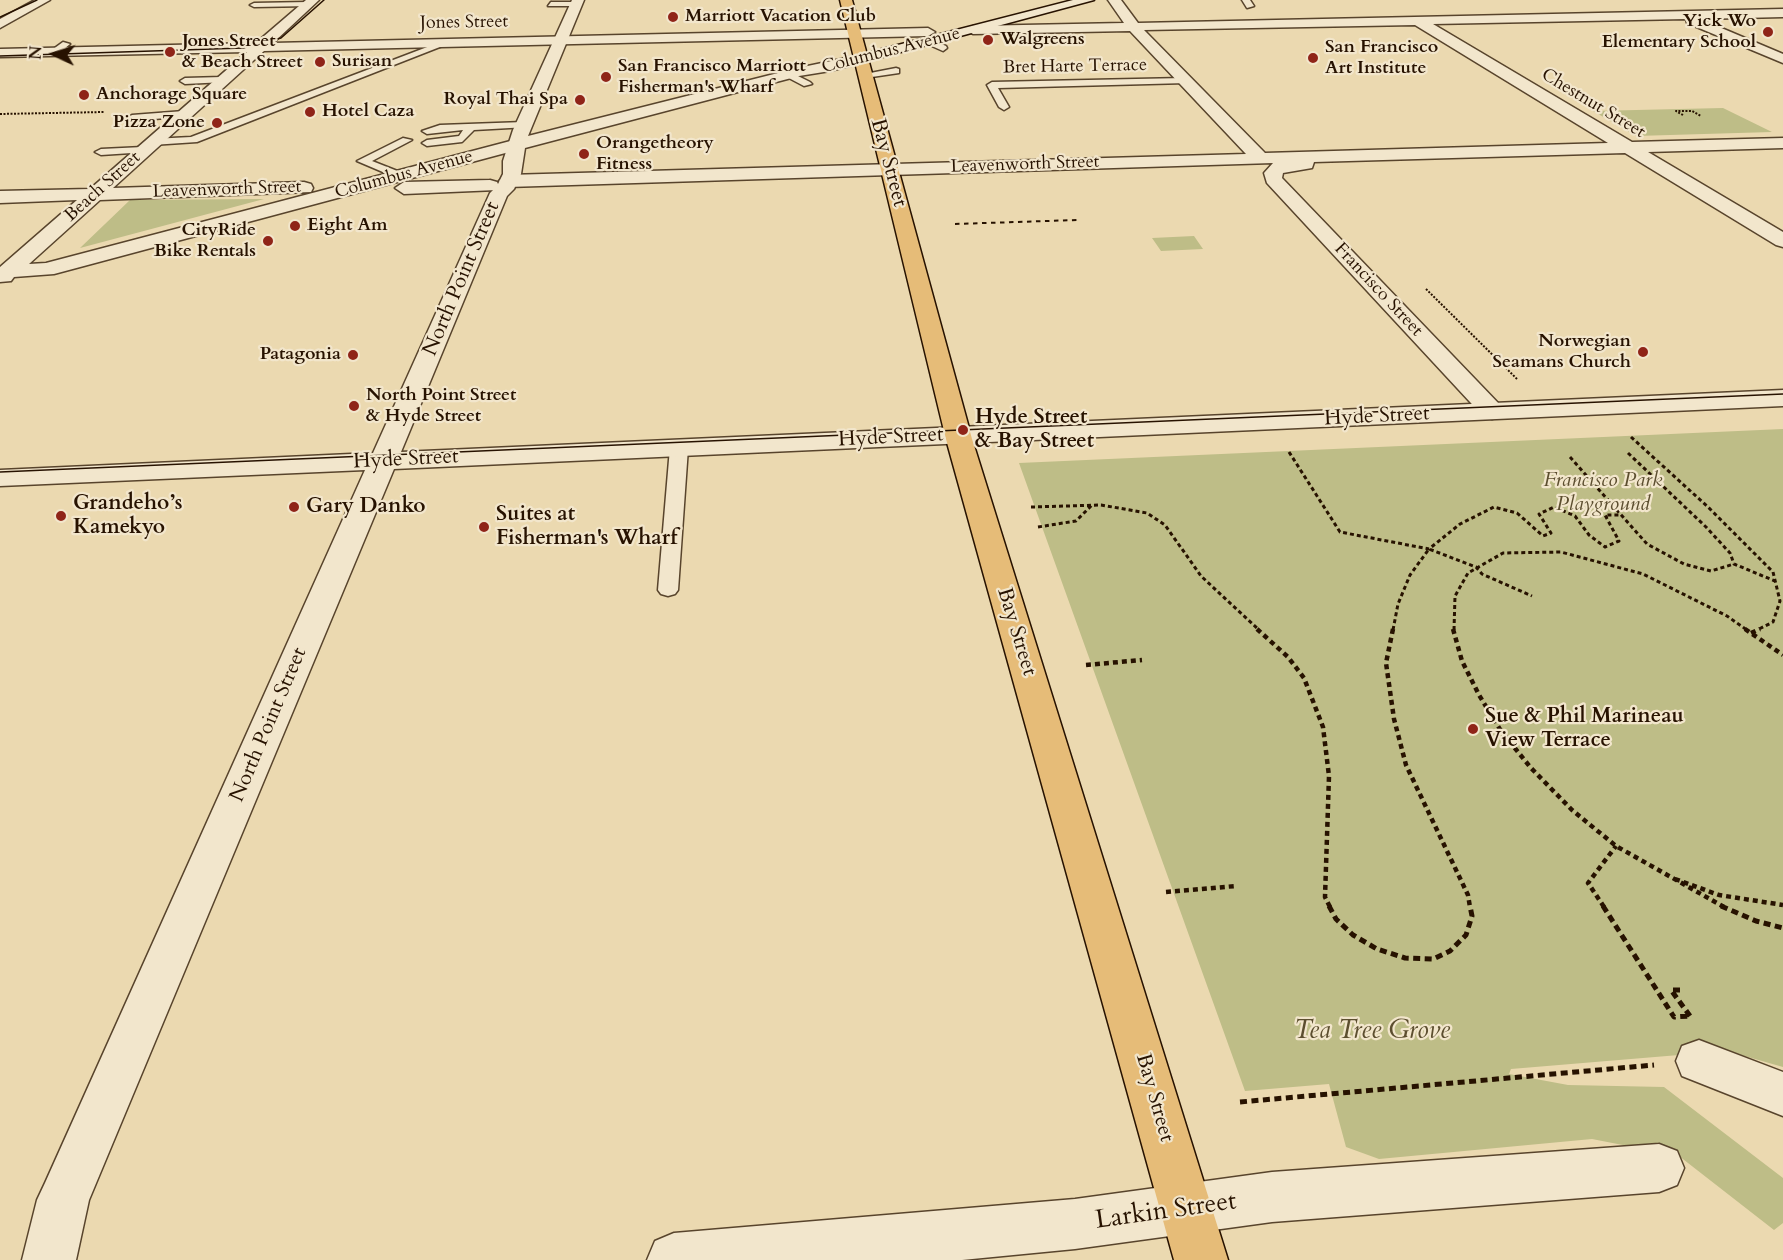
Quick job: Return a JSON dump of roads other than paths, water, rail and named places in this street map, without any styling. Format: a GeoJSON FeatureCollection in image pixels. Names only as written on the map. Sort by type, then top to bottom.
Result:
{"type":"FeatureCollection","features":[{"type":"Feature","properties":{"kind":"main road","name":"Bay Street"},"geometry":{"type":"LineString","coordinates":[[846,0],[958,435],[1201,1260]]}},
{"type":"Feature","properties":{"kind":"street"},"geometry":{"type":"LineString","coordinates":[[0,24],[44,0]]}},
{"type":"Feature","properties":{"kind":"street","name":"Columbus Avenue"},"geometry":{"type":"LineString","coordinates":[[4,274],[46,269],[401,176],[515,153],[798,76],[859,55],[1053,0]]}},
{"type":"Feature","properties":{"kind":"street","name":"Columbus Avenue"},"geometry":{"type":"LineString","coordinates":[[928,37],[973,30],[1088,0]]}},
{"type":"Feature","properties":{"kind":"street","name":"Francisco Street"},"geometry":{"type":"LineString","coordinates":[[1114,0],[1184,81],[1269,163],[1273,179],[1492,411]]}},
{"type":"Feature","properties":{"kind":"street"},"geometry":{"type":"LineString","coordinates":[[1646,0],[1783,59]]}},
{"type":"Feature","properties":{"kind":"street","name":"Beach Street"},"geometry":{"type":"LineString","coordinates":[[4,274],[311,2]]}},
{"type":"Feature","properties":{"kind":"street","name":"North Point Street"},"geometry":{"type":"LineString","coordinates":[[49,1260],[63,1200],[499,187],[495,175],[515,153],[524,125],[578,2]]}},
{"type":"Feature","properties":{"kind":"street","name":"Chestnut Street"},"geometry":{"type":"LineString","coordinates":[[1391,5],[1783,241]]}},
{"type":"Feature","properties":{"kind":"street"},"geometry":{"type":"LineString","coordinates":[[973,30],[1783,13]]}},
{"type":"Feature","properties":{"kind":"street","name":"Jones Street"},"geometry":{"type":"LineString","coordinates":[[0,53],[61,48],[259,47],[854,34],[928,37]]}},
{"type":"Feature","properties":{"kind":"street","name":"Leavenworth Street"},"geometry":{"type":"LineString","coordinates":[[0,196],[358,187],[499,187],[890,170],[1307,164],[1502,157],[1542,150],[1783,143]]}},
{"type":"Feature","properties":{"kind":"street","name":"Hyde Street"},"geometry":{"type":"LineString","coordinates":[[0,478],[1783,398]]}},
{"type":"Feature","properties":{"kind":"street"},"geometry":{"type":"LineString","coordinates":[[1699,1061],[1783,1094]]}},
{"type":"Feature","properties":{"kind":"street","name":"Larkin Street"},"geometry":{"type":"LineString","coordinates":[[674,1260],[753,1256],[1075,1224],[1272,1197],[1659,1168]]}},
{"type":"Feature","properties":{"kind":"lane"},"geometry":{"type":"LineString","coordinates":[[254,6],[311,2]]}},
{"type":"Feature","properties":{"kind":"lane"},"geometry":{"type":"LineString","coordinates":[[551,4],[578,2]]}},
{"type":"Feature","properties":{"kind":"lane"},"geometry":{"type":"LineString","coordinates":[[928,37],[942,48]]}},
{"type":"Feature","properties":{"kind":"lane"},"geometry":{"type":"LineString","coordinates":[[101,152],[193,140],[446,43]]}},
{"type":"Feature","properties":{"kind":"lane"},"geometry":{"type":"LineString","coordinates":[[865,75],[896,71]]}},
{"type":"Feature","properties":{"kind":"lane"},"geometry":{"type":"LineString","coordinates":[[185,81],[222,80]]}},
{"type":"Feature","properties":{"kind":"lane","name":"Bret Harte Terrace"},"geometry":{"type":"LineString","coordinates":[[1004,107],[992,85],[1184,81]]}},
{"type":"Feature","properties":{"kind":"lane"},"geometry":{"type":"LineString","coordinates":[[132,118],[183,114]]}},
{"type":"Feature","properties":{"kind":"lane"},"geometry":{"type":"LineString","coordinates":[[472,126],[462,139],[427,137],[448,127],[472,126],[524,125]]}},
{"type":"Feature","properties":{"kind":"lane"},"geometry":{"type":"LineString","coordinates":[[401,176],[363,161],[407,141]]}},
{"type":"Feature","properties":{"kind":"lane"},"geometry":{"type":"LineString","coordinates":[[668,590],[679,448]]}},
{"type":"Feature","properties":{"kind":"tram line"},"geometry":{"type":"LineString","coordinates":[[0,17],[37,0]]}},
{"type":"Feature","properties":{"kind":"tram line"},"geometry":{"type":"LineString","coordinates":[[0,56],[243,48],[281,38],[324,0]]}},
{"type":"Feature","properties":{"kind":"tram line"},"geometry":{"type":"LineString","coordinates":[[0,472],[1783,394]]}},
{"type":"Feature","properties":{"kind":"railway"},"geometry":{"type":"LineString","coordinates":[[955,224],[1077,220]]}},
{"type":"Feature","properties":{"kind":"place","name":"Marriott Vacation Club"},"geometry":{"type":"Point","coordinates":[673,17]}},
{"type":"Feature","properties":{"kind":"place","name":"Yick Wo Elementary School"},"geometry":{"type":"Point","coordinates":[1768,32]}},
{"type":"Feature","properties":{"kind":"place","name":"Walgreens"},"geometry":{"type":"Point","coordinates":[988,40]}},
{"type":"Feature","properties":{"kind":"place","name":"Jones Street & Beach Street"},"geometry":{"type":"Point","coordinates":[170,52]}},
{"type":"Feature","properties":{"kind":"place","name":"San Francisco Art Institute"},"geometry":{"type":"Point","coordinates":[1313,58]}},
{"type":"Feature","properties":{"kind":"place","name":"Surisan"},"geometry":{"type":"Point","coordinates":[320,62]}},
{"type":"Feature","properties":{"kind":"place","name":"San Francisco Marriott Fisherman's Wharf"},"geometry":{"type":"Point","coordinates":[606,77]}},
{"type":"Feature","properties":{"kind":"place","name":"Anchorage Square"},"geometry":{"type":"Point","coordinates":[84,95]}},
{"type":"Feature","properties":{"kind":"place","name":"Royal Thai Spa"},"geometry":{"type":"Point","coordinates":[580,100]}},
{"type":"Feature","properties":{"kind":"place","name":"Hotel Caza"},"geometry":{"type":"Point","coordinates":[310,112]}},
{"type":"Feature","properties":{"kind":"place","name":"Pizza Zone"},"geometry":{"type":"Point","coordinates":[217,123]}},
{"type":"Feature","properties":{"kind":"place","name":"Orangetheory Fitness"},"geometry":{"type":"Point","coordinates":[584,154]}},
{"type":"Feature","properties":{"kind":"place","name":"Eight Am"},"geometry":{"type":"Point","coordinates":[295,226]}},
{"type":"Feature","properties":{"kind":"place","name":"CityRide Bike Rentals"},"geometry":{"type":"Point","coordinates":[268,241]}},
{"type":"Feature","properties":{"kind":"place","name":"Norwegian Seamans Church"},"geometry":{"type":"Point","coordinates":[1643,352]}},
{"type":"Feature","properties":{"kind":"place","name":"Patagonia"},"geometry":{"type":"Point","coordinates":[353,355]}},
{"type":"Feature","properties":{"kind":"place","name":"North Point Street & Hyde Street"},"geometry":{"type":"Point","coordinates":[354,406]}},
{"type":"Feature","properties":{"kind":"place","name":"Hyde Street & Bay Street"},"geometry":{"type":"Point","coordinates":[963,430]}},
{"type":"Feature","properties":{"kind":"place","name":"Gary Danko"},"geometry":{"type":"Point","coordinates":[294,507]}},
{"type":"Feature","properties":{"kind":"place","name":"Grandeho’s Kamekyo"},"geometry":{"type":"Point","coordinates":[61,516]}},
{"type":"Feature","properties":{"kind":"place","name":"Suites at Fisherman's Wharf"},"geometry":{"type":"Point","coordinates":[484,527]}},
{"type":"Feature","properties":{"kind":"place","name":"Sue & Phil Marineau View Terrace"},"geometry":{"type":"Point","coordinates":[1473,729]}},
{"type":"Feature","properties":{"kind":"park label","name":"Francisco Park Playground"},"geometry":{"type":"Point","coordinates":[1603,493]}},
{"type":"Feature","properties":{"kind":"park label","name":"Tea Tree Grove"},"geometry":{"type":"Point","coordinates":[1372,1032]}}]}
